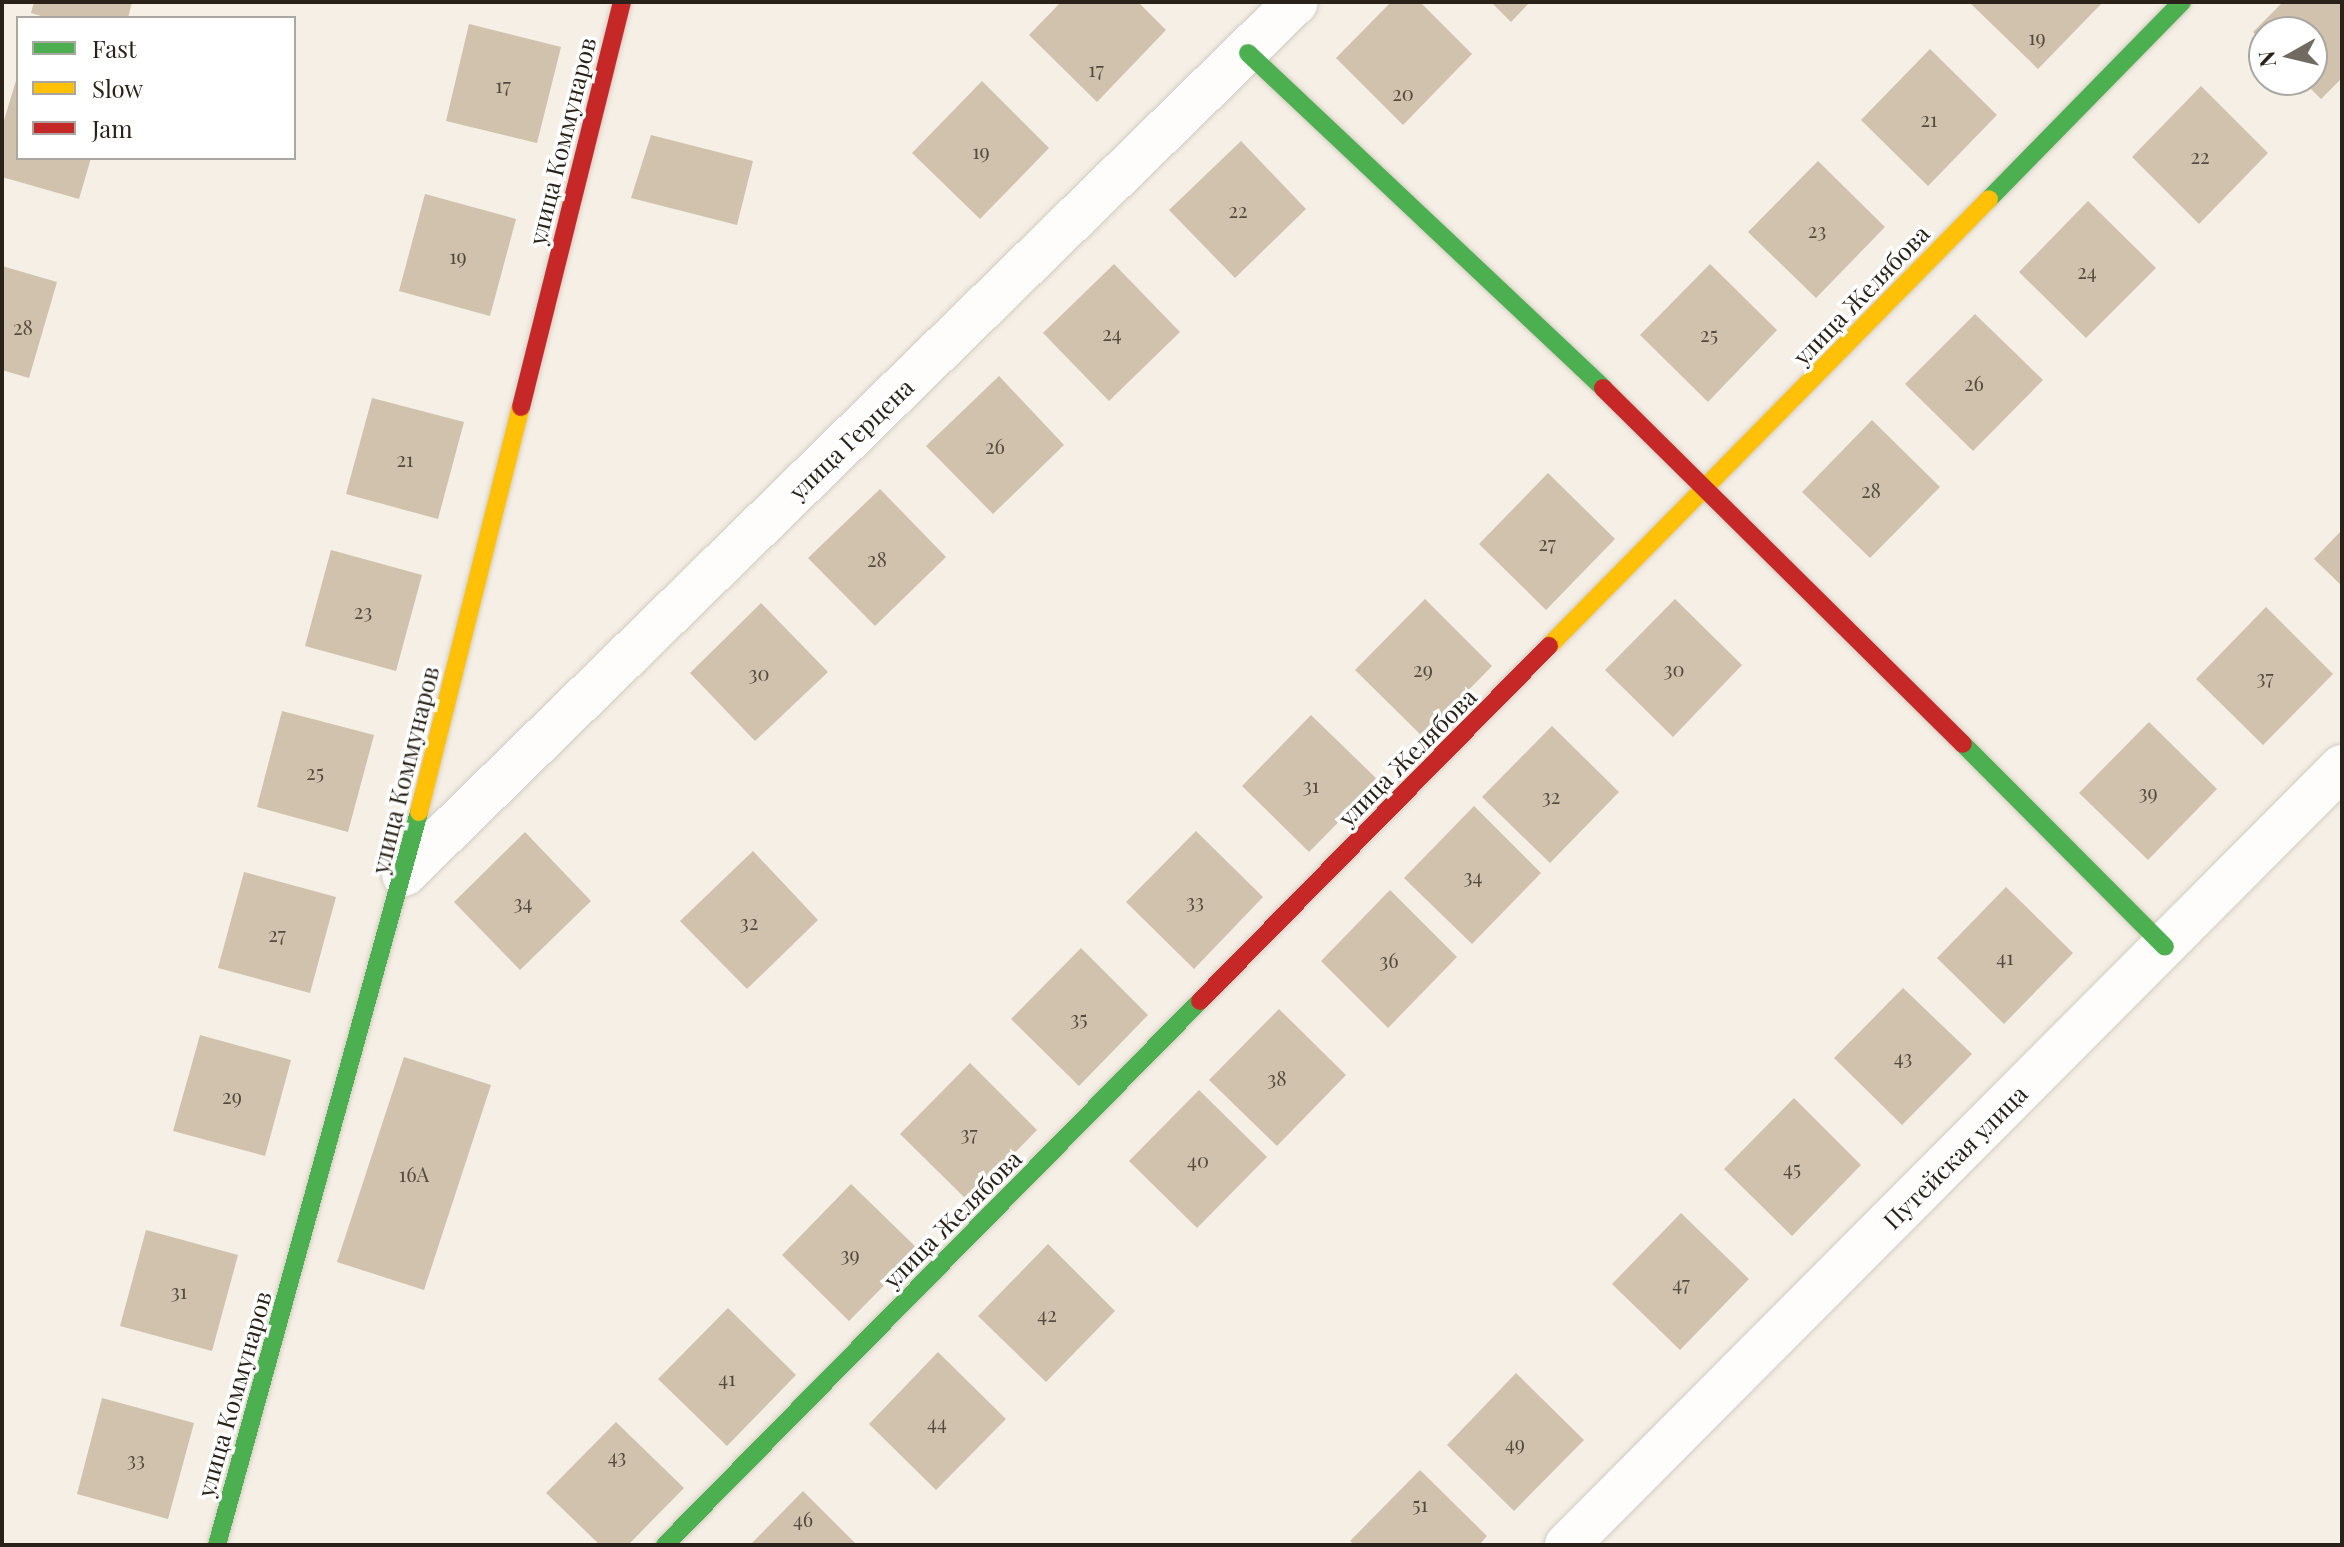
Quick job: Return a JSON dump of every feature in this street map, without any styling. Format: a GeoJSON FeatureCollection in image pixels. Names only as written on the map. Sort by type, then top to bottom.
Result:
{"type":"FeatureCollection","features":[{"type":"Feature","properties":{"kind":"street","name":"улица Коммунаров"},"geometry":{"type":"LineString","coordinates":[[217,1545],[404,874],[622,2]]}},
{"type":"Feature","properties":{"kind":"street","name":"улица Герцена"},"geometry":{"type":"LineString","coordinates":[[404,874],[1248,53],[1296,2]]}},
{"type":"Feature","properties":{"kind":"street","name":"улица Желябова"},"geometry":{"type":"LineString","coordinates":[[665,1545],[2182,2]]}},
{"type":"Feature","properties":{"kind":"street"},"geometry":{"type":"LineString","coordinates":[[1248,53],[1707,486],[2165,947]]}},
{"type":"Feature","properties":{"kind":"street","name":"Путейская улица"},"geometry":{"type":"LineString","coordinates":[[1567,1545],[2342,767]]}},
{"type":"Feature","properties":{"kind":"building"},"geometry":{"type":"Polygon","coordinates":[[[34,2],[132,2],[128,16],[41,16],[31,13],[34,2]]]}},
{"type":"Feature","properties":{"kind":"building"},"geometry":{"type":"Polygon","coordinates":[[[1061,2],[1138,2],[1166,30],[1097,102],[1029,35],[1061,2]]]}},
{"type":"Feature","properties":{"kind":"building"},"geometry":{"type":"Polygon","coordinates":[[[1391,2],[1420,2],[1472,54],[1403,125],[1336,58],[1391,2]]]}},
{"type":"Feature","properties":{"kind":"building"},"geometry":{"type":"Polygon","coordinates":[[[1491,2],[1530,2],[1511,22],[1491,2]]]}},
{"type":"Feature","properties":{"kind":"building"},"geometry":{"type":"Polygon","coordinates":[[[1969,2],[2103,2],[2038,69],[1969,2]]]}},
{"type":"Feature","properties":{"kind":"building"},"geometry":{"type":"Polygon","coordinates":[[[2283,2],[2342,2],[2342,78],[2328,92],[2328,16],[2269,16],[2283,2]]]}},
{"type":"Feature","properties":{"kind":"building"},"geometry":{"type":"Polygon","coordinates":[[[469,24],[561,47],[537,143],[446,121],[469,24]]]}},
{"type":"Feature","properties":{"kind":"building"},"geometry":{"type":"Polygon","coordinates":[[[1930,49],[1997,115],[1928,186],[1861,120],[1930,49]]]}},
{"type":"Feature","properties":{"kind":"building"},"geometry":{"type":"Polygon","coordinates":[[[16,81],[16,160],[90,160],[79,199],[2,177],[2,127],[16,81]]]}},
{"type":"Feature","properties":{"kind":"building"},"geometry":{"type":"Polygon","coordinates":[[[982,81],[1049,148],[980,219],[912,153],[982,81]]]}},
{"type":"Feature","properties":{"kind":"building"},"geometry":{"type":"Polygon","coordinates":[[[2201,86],[2268,153],[2199,224],[2132,157],[2201,86]]]}},
{"type":"Feature","properties":{"kind":"building"},"geometry":{"type":"Polygon","coordinates":[[[651,135],[753,161],[737,225],[631,198],[651,135]]]}},
{"type":"Feature","properties":{"kind":"building"},"geometry":{"type":"Polygon","coordinates":[[[1241,141],[1306,209],[1235,278],[1169,210],[1241,141]]]}},
{"type":"Feature","properties":{"kind":"building"},"geometry":{"type":"Polygon","coordinates":[[[1818,161],[1885,227],[1816,298],[1748,232],[1818,161]]]}},
{"type":"Feature","properties":{"kind":"building"},"geometry":{"type":"Polygon","coordinates":[[[425,194],[516,219],[490,316],[399,291],[425,194]]]}},
{"type":"Feature","properties":{"kind":"building"},"geometry":{"type":"Polygon","coordinates":[[[2088,201],[2156,268],[2086,338],[2019,272],[2088,201]]]}},
{"type":"Feature","properties":{"kind":"building"},"geometry":{"type":"Polygon","coordinates":[[[1114,264],[1180,332],[1109,401],[1043,333],[1114,264]]]}},
{"type":"Feature","properties":{"kind":"building"},"geometry":{"type":"Polygon","coordinates":[[[1710,264],[1777,330],[1708,402],[1640,335],[1710,264]]]}},
{"type":"Feature","properties":{"kind":"building"},"geometry":{"type":"Polygon","coordinates":[[[2,266],[57,282],[29,378],[2,370],[2,266]]]}},
{"type":"Feature","properties":{"kind":"building"},"geometry":{"type":"Polygon","coordinates":[[[1975,314],[2043,380],[1973,451],[1905,384],[1975,314]]]}},
{"type":"Feature","properties":{"kind":"building"},"geometry":{"type":"Polygon","coordinates":[[[999,376],[1064,445],[993,514],[926,446],[999,376]]]}},
{"type":"Feature","properties":{"kind":"building"},"geometry":{"type":"Polygon","coordinates":[[[372,398],[464,422],[438,519],[346,494],[372,398]]]}},
{"type":"Feature","properties":{"kind":"building"},"geometry":{"type":"Polygon","coordinates":[[[1872,420],[1940,487],[1870,558],[1802,492],[1872,420]]]}},
{"type":"Feature","properties":{"kind":"building"},"geometry":{"type":"Polygon","coordinates":[[[1548,473],[1615,539],[1546,610],[1479,544],[1548,473]]]}},
{"type":"Feature","properties":{"kind":"building"},"geometry":{"type":"Polygon","coordinates":[[[880,489],[946,557],[875,626],[808,558],[880,489]]]}},
{"type":"Feature","properties":{"kind":"building"},"geometry":{"type":"Polygon","coordinates":[[[2342,530],[2342,586],[2314,559],[2342,530]]]}},
{"type":"Feature","properties":{"kind":"building"},"geometry":{"type":"Polygon","coordinates":[[[331,550],[422,575],[396,671],[305,646],[331,550]]]}},
{"type":"Feature","properties":{"kind":"building"},"geometry":{"type":"Polygon","coordinates":[[[1425,599],[1492,666],[1423,737],[1355,670],[1425,599]]]}},
{"type":"Feature","properties":{"kind":"building"},"geometry":{"type":"Polygon","coordinates":[[[1675,599],[1742,665],[1673,737],[1605,670],[1675,599]]]}},
{"type":"Feature","properties":{"kind":"building"},"geometry":{"type":"Polygon","coordinates":[[[761,603],[828,672],[755,741],[690,673],[761,603]]]}},
{"type":"Feature","properties":{"kind":"building"},"geometry":{"type":"Polygon","coordinates":[[[2266,607],[2333,674],[2263,745],[2196,679],[2266,607]]]}},
{"type":"Feature","properties":{"kind":"building"},"geometry":{"type":"Polygon","coordinates":[[[282,711],[374,735],[348,832],[257,807],[282,711]]]}},
{"type":"Feature","properties":{"kind":"building"},"geometry":{"type":"Polygon","coordinates":[[[1311,715],[1379,781],[1309,852],[1242,786],[1311,715]]]}},
{"type":"Feature","properties":{"kind":"building"},"geometry":{"type":"Polygon","coordinates":[[[2149,722],[2217,789],[2148,860],[2079,793],[2149,722]]]}},
{"type":"Feature","properties":{"kind":"building"},"geometry":{"type":"Polygon","coordinates":[[[1552,726],[1619,792],[1550,863],[1482,797],[1552,726]]]}},
{"type":"Feature","properties":{"kind":"building"},"geometry":{"type":"Polygon","coordinates":[[[1474,806],[1541,873],[1472,944],[1404,878],[1474,806]]]}},
{"type":"Feature","properties":{"kind":"building"},"geometry":{"type":"Polygon","coordinates":[[[1196,831],[1263,897],[1194,969],[1126,902],[1196,831]]]}},
{"type":"Feature","properties":{"kind":"building"},"geometry":{"type":"Polygon","coordinates":[[[525,832],[591,901],[520,970],[454,902],[525,832]]]}},
{"type":"Feature","properties":{"kind":"building"},"geometry":{"type":"Polygon","coordinates":[[[753,851],[818,920],[747,989],[680,921],[753,851]]]}},
{"type":"Feature","properties":{"kind":"building"},"geometry":{"type":"Polygon","coordinates":[[[244,872],[336,897],[310,993],[218,968],[244,872]]]}},
{"type":"Feature","properties":{"kind":"building"},"geometry":{"type":"Polygon","coordinates":[[[2006,887],[2073,953],[2004,1024],[1937,958],[2006,887]]]}},
{"type":"Feature","properties":{"kind":"building"},"geometry":{"type":"Polygon","coordinates":[[[1390,890],[1457,957],[1388,1028],[1321,961],[1390,890]]]}},
{"type":"Feature","properties":{"kind":"building"},"geometry":{"type":"Polygon","coordinates":[[[1081,948],[1148,1015],[1079,1086],[1011,1019],[1081,948]]]}},
{"type":"Feature","properties":{"kind":"building"},"geometry":{"type":"Polygon","coordinates":[[[1903,988],[1972,1054],[1902,1125],[1834,1058],[1903,988]]]}},
{"type":"Feature","properties":{"kind":"building"},"geometry":{"type":"Polygon","coordinates":[[[1279,1009],[1346,1075],[1277,1146],[1209,1080],[1279,1009]]]}},
{"type":"Feature","properties":{"kind":"building"},"geometry":{"type":"Polygon","coordinates":[[[200,1035],[291,1060],[265,1156],[173,1131],[200,1035]]]}},
{"type":"Feature","properties":{"kind":"building"},"geometry":{"type":"Polygon","coordinates":[[[404,1057],[491,1085],[424,1290],[337,1262],[404,1057]]]}},
{"type":"Feature","properties":{"kind":"building"},"geometry":{"type":"Polygon","coordinates":[[[970,1063],[1037,1130],[968,1201],[900,1134],[970,1063]]]}},
{"type":"Feature","properties":{"kind":"building"},"geometry":{"type":"Polygon","coordinates":[[[1199,1090],[1267,1157],[1197,1228],[1129,1161],[1199,1090]]]}},
{"type":"Feature","properties":{"kind":"building"},"geometry":{"type":"Polygon","coordinates":[[[1794,1098],[1861,1165],[1792,1236],[1724,1169],[1794,1098]]]}},
{"type":"Feature","properties":{"kind":"building"},"geometry":{"type":"Polygon","coordinates":[[[851,1184],[919,1250],[849,1321],[782,1255],[851,1184]]]}},
{"type":"Feature","properties":{"kind":"building"},"geometry":{"type":"Polygon","coordinates":[[[1681,1213],[1749,1279],[1680,1350],[1612,1284],[1681,1213]]]}},
{"type":"Feature","properties":{"kind":"building"},"geometry":{"type":"Polygon","coordinates":[[[146,1230],[238,1255],[212,1351],[120,1326],[146,1230]]]}},
{"type":"Feature","properties":{"kind":"building"},"geometry":{"type":"Polygon","coordinates":[[[1048,1244],[1115,1311],[1046,1382],[978,1316],[1048,1244]]]}},
{"type":"Feature","properties":{"kind":"building"},"geometry":{"type":"Polygon","coordinates":[[[728,1308],[796,1375],[727,1446],[658,1379],[728,1308]]]}},
{"type":"Feature","properties":{"kind":"building"},"geometry":{"type":"Polygon","coordinates":[[[938,1352],[1006,1419],[936,1490],[869,1424],[938,1352]]]}},
{"type":"Feature","properties":{"kind":"building"},"geometry":{"type":"Polygon","coordinates":[[[1516,1373],[1584,1440],[1514,1511],[1447,1445],[1516,1373]]]}},
{"type":"Feature","properties":{"kind":"building"},"geometry":{"type":"Polygon","coordinates":[[[102,1398],[194,1423],[168,1519],[77,1494],[102,1398]]]}},
{"type":"Feature","properties":{"kind":"building"},"geometry":{"type":"Polygon","coordinates":[[[616,1422],[684,1488],[628,1545],[600,1545],[546,1493],[616,1422]]]}},
{"type":"Feature","properties":{"kind":"building"},"geometry":{"type":"Polygon","coordinates":[[[1420,1470],[1487,1536],[1479,1545],[1354,1545],[1350,1541],[1420,1470]]]}},
{"type":"Feature","properties":{"kind":"building"},"geometry":{"type":"Polygon","coordinates":[[[803,1491],[857,1545],[750,1545],[803,1491]]]}},
{"type":"Feature","properties":{"kind":"traffic: fast"},"geometry":{"type":"LineString","coordinates":[[1989,199],[2182,2]]}},
{"type":"Feature","properties":{"kind":"traffic: fast"},"geometry":{"type":"LineString","coordinates":[[1248,53],[1603,388]]}},
{"type":"Feature","properties":{"kind":"traffic: fast"},"geometry":{"type":"LineString","coordinates":[[1963,744],[2165,947]]}},
{"type":"Feature","properties":{"kind":"traffic: fast"},"geometry":{"type":"LineString","coordinates":[[217,1545],[419,812]]}},
{"type":"Feature","properties":{"kind":"traffic: fast"},"geometry":{"type":"LineString","coordinates":[[665,1545],[1200,1001]]}},
{"type":"Feature","properties":{"kind":"traffic: slow"},"geometry":{"type":"LineString","coordinates":[[1549,646],[1989,199]]}},
{"type":"Feature","properties":{"kind":"traffic: slow"},"geometry":{"type":"LineString","coordinates":[[419,812],[521,407]]}},
{"type":"Feature","properties":{"kind":"traffic: jam"},"geometry":{"type":"LineString","coordinates":[[521,407],[622,2]]}},
{"type":"Feature","properties":{"kind":"traffic: jam"},"geometry":{"type":"LineString","coordinates":[[1603,388],[1963,744]]}},
{"type":"Feature","properties":{"kind":"traffic: jam"},"geometry":{"type":"LineString","coordinates":[[1200,1001],[1549,646]]}}]}
